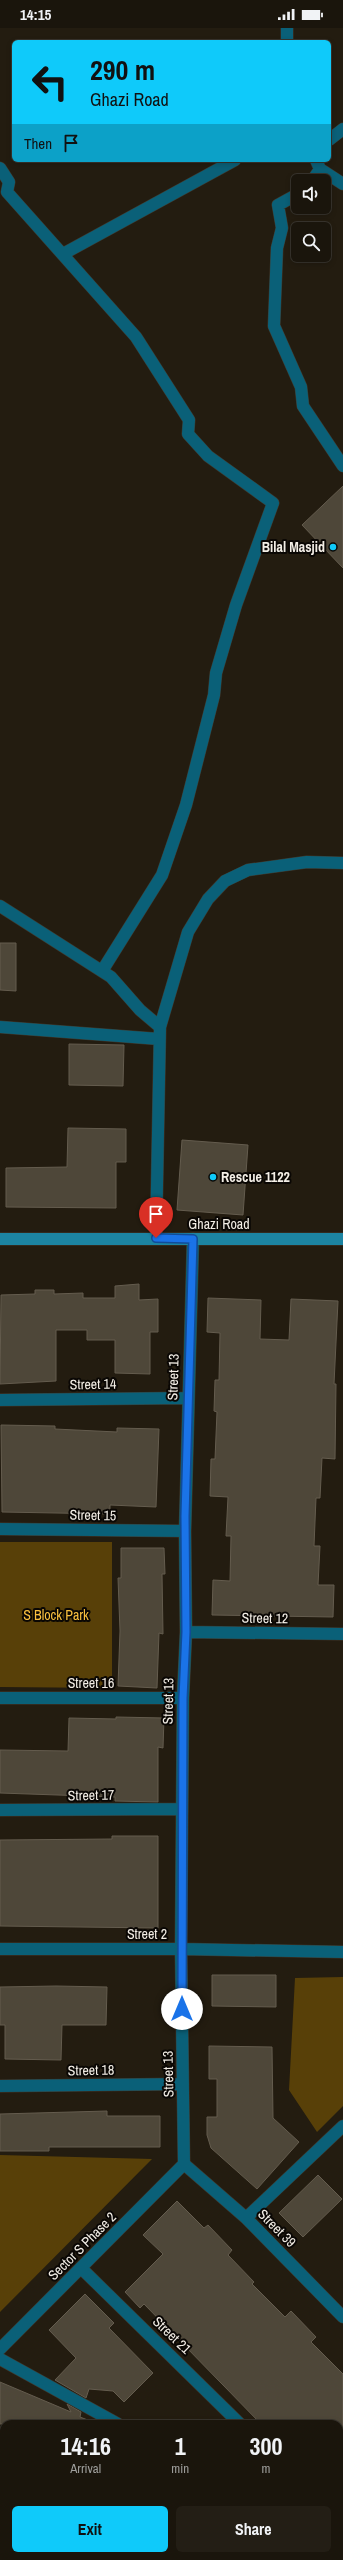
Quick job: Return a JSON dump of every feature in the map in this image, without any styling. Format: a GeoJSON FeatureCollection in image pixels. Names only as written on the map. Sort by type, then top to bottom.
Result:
{"type":"FeatureCollection","features":[{"type":"Feature","properties":{"kind":"main road","name":"Ghazi Road"},"geometry":{"type":"LineString","coordinates":[[0,1239],[343,1239]]}},
{"type":"Feature","properties":{"kind":"street"},"geometry":{"type":"LineString","coordinates":[[287,28],[287,40]]}},
{"type":"Feature","properties":{"kind":"street"},"geometry":{"type":"LineString","coordinates":[[331,138],[343,129]]}},
{"type":"Feature","properties":{"kind":"street"},"geometry":{"type":"LineString","coordinates":[[62,254],[231,162]]}},
{"type":"Feature","properties":{"kind":"street"},"geometry":{"type":"LineString","coordinates":[[318,165],[343,184]]}},
{"type":"Feature","properties":{"kind":"street"},"geometry":{"type":"LineString","coordinates":[[0,168],[9,182],[7,192],[136,337],[189,420],[188,434],[208,456],[274,503],[236,605],[216,673],[214,695],[186,805],[162,875],[102,971]]}},
{"type":"Feature","properties":{"kind":"street"},"geometry":{"type":"LineString","coordinates":[[291,198],[278,205],[282,228],[277,248],[274,326],[301,388],[303,406],[343,466]]}},
{"type":"Feature","properties":{"kind":"street"},"geometry":{"type":"LineString","coordinates":[[156,1238],[160,1027],[188,932],[208,899],[225,881],[248,870],[307,862],[343,863]]}},
{"type":"Feature","properties":{"kind":"street"},"geometry":{"type":"LineString","coordinates":[[0,906],[111,977],[140,1010],[160,1027]]}},
{"type":"Feature","properties":{"kind":"street"},"geometry":{"type":"LineString","coordinates":[[0,1027],[159,1039]]}},
{"type":"Feature","properties":{"kind":"street","name":"Street 13"},"geometry":{"type":"LineString","coordinates":[[184,2164],[181,1949],[183,1698],[186,1632],[185,1531],[187,1398],[193,1239]]}},
{"type":"Feature","properties":{"kind":"street","name":"Street 14"},"geometry":{"type":"LineString","coordinates":[[0,1400],[187,1398]]}},
{"type":"Feature","properties":{"kind":"street","name":"Street 15"},"geometry":{"type":"LineString","coordinates":[[0,1529],[185,1531]]}},
{"type":"Feature","properties":{"kind":"street","name":"Street 12"},"geometry":{"type":"LineString","coordinates":[[186,1632],[343,1634]]}},
{"type":"Feature","properties":{"kind":"street","name":"Street 16"},"geometry":{"type":"LineString","coordinates":[[0,1698],[183,1698]]}},
{"type":"Feature","properties":{"kind":"street","name":"Street 17"},"geometry":{"type":"LineString","coordinates":[[0,1810],[182,1809]]}},
{"type":"Feature","properties":{"kind":"street","name":"Street 2"},"geometry":{"type":"LineString","coordinates":[[0,1949],[181,1949],[343,1952]]}},
{"type":"Feature","properties":{"kind":"street","name":"Street 18"},"geometry":{"type":"LineString","coordinates":[[0,2086],[183,2084]]}},
{"type":"Feature","properties":{"kind":"street"},"geometry":{"type":"LineString","coordinates":[[246,2218],[343,2126]]}},
{"type":"Feature","properties":{"kind":"street","name":"Street 39"},"geometry":{"type":"LineString","coordinates":[[184,2164],[246,2218],[343,2317]]}},
{"type":"Feature","properties":{"kind":"street","name":"Sector S Phase 2"},"geometry":{"type":"LineString","coordinates":[[0,2349],[184,2164]]}},
{"type":"Feature","properties":{"kind":"street","name":"Street 21"},"geometry":{"type":"LineString","coordinates":[[81,2268],[236,2420]]}},
{"type":"Feature","properties":{"kind":"street"},"geometry":{"type":"LineString","coordinates":[[0,2359],[111,2420]]}},
{"type":"Feature","properties":{"kind":"green space","name":"S Block Park"},"geometry":{"type":"Polygon","coordinates":[[[0,1542],[112,1542],[112,1688],[0,1687],[0,1542]]]}},
{"type":"Feature","properties":{"kind":"green space"},"geometry":{"type":"Polygon","coordinates":[[[343,1977],[343,2106],[317,2132],[289,2090],[295,1978],[343,1977]]]}},
{"type":"Feature","properties":{"kind":"green space"},"geometry":{"type":"Polygon","coordinates":[[[0,2155],[152,2159],[0,2312],[0,2155]]]}},
{"type":"Feature","properties":{"kind":"building","name":"Bilal Masjid"},"geometry":{"type":"Polygon","coordinates":[[[343,486],[343,568],[302,525],[343,486]]]}},
{"type":"Feature","properties":{"kind":"building"},"geometry":{"type":"Polygon","coordinates":[[[0,943],[16,943],[16,991],[0,990],[0,943]]]}},
{"type":"Feature","properties":{"kind":"building"},"geometry":{"type":"Polygon","coordinates":[[[69,1044],[124,1045],[123,1086],[69,1085],[69,1044]]]}},
{"type":"Feature","properties":{"kind":"building"},"geometry":{"type":"Polygon","coordinates":[[[68,1128],[126,1129],[126,1162],[116,1162],[116,1208],[6,1207],[6,1168],[67,1167],[68,1128]]]}},
{"type":"Feature","properties":{"kind":"building","name":"Rescue 1122"},"geometry":{"type":"Polygon","coordinates":[[[182,1140],[248,1145],[243,1215],[177,1210],[182,1140]]]}},
{"type":"Feature","properties":{"kind":"building"},"geometry":{"type":"Polygon","coordinates":[[[139,1284],[139,1300],[158,1299],[158,1332],[150,1332],[150,1374],[115,1373],[115,1340],[87,1340],[87,1330],[56,1330],[56,1381],[0,1384],[1,1295],[35,1294],[35,1290],[54,1290],[54,1294],[83,1293],[83,1298],[115,1298],[115,1286],[139,1284]]]}},
{"type":"Feature","properties":{"kind":"building"},"geometry":{"type":"Polygon","coordinates":[[[208,1298],[261,1300],[260,1339],[289,1340],[291,1299],[338,1301],[334,1384],[336,1384],[335,1459],[322,1458],[320,1498],[316,1498],[314,1546],[320,1546],[318,1585],[334,1585],[333,1617],[212,1615],[213,1580],[230,1581],[231,1536],[226,1536],[228,1497],[210,1496],[211,1459],[215,1459],[217,1412],[214,1411],[215,1380],[219,1380],[220,1333],[207,1332],[208,1298]]]}},
{"type":"Feature","properties":{"kind":"building"},"geometry":{"type":"Polygon","coordinates":[[[1,1425],[55,1426],[55,1429],[117,1432],[117,1428],[159,1429],[156,1507],[110,1505],[110,1514],[2,1512],[1,1425]]]}},
{"type":"Feature","properties":{"kind":"building"},"geometry":{"type":"Polygon","coordinates":[[[121,1548],[164,1548],[165,1574],[162,1574],[163,1634],[159,1633],[157,1688],[118,1686],[120,1631],[118,1578],[121,1578],[121,1548]]]}},
{"type":"Feature","properties":{"kind":"building"},"geometry":{"type":"Polygon","coordinates":[[[116,1717],[164,1718],[163,1748],[158,1747],[158,1802],[115,1801],[115,1797],[0,1793],[0,1750],[68,1751],[69,1718],[116,1719],[116,1717]]]}},
{"type":"Feature","properties":{"kind":"building"},"geometry":{"type":"Polygon","coordinates":[[[112,1836],[158,1836],[158,1928],[0,1926],[0,1840],[112,1839],[112,1836]]]}},
{"type":"Feature","properties":{"kind":"building"},"geometry":{"type":"Polygon","coordinates":[[[212,1975],[276,1975],[276,2007],[212,2006],[212,1975]]]}},
{"type":"Feature","properties":{"kind":"building"},"geometry":{"type":"Polygon","coordinates":[[[0,1987],[107,1987],[106,2025],[62,2025],[61,2060],[5,2059],[5,2025],[0,2025],[0,1987]]]}},
{"type":"Feature","properties":{"kind":"building"},"geometry":{"type":"Polygon","coordinates":[[[209,2046],[272,2047],[273,2118],[299,2142],[257,2189],[211,2148],[207,2135],[207,2117],[217,2117],[217,2079],[209,2079],[209,2046]]]}},
{"type":"Feature","properties":{"kind":"building"},"geometry":{"type":"Polygon","coordinates":[[[107,2111],[107,2116],[160,2116],[160,2147],[49,2147],[49,2151],[0,2151],[0,2114],[107,2111]]]}},
{"type":"Feature","properties":{"kind":"building"},"geometry":{"type":"Polygon","coordinates":[[[318,2175],[342,2199],[303,2237],[279,2213],[318,2175]]]}},
{"type":"Feature","properties":{"kind":"building"},"geometry":{"type":"Polygon","coordinates":[[[177,2201],[204,2228],[208,2225],[232,2250],[228,2255],[254,2282],[252,2284],[285,2317],[291,2311],[316,2337],[311,2342],[343,2374],[343,2420],[257,2420],[144,2304],[140,2308],[125,2292],[163,2254],[143,2235],[177,2201]]]}},
{"type":"Feature","properties":{"kind":"building"},"geometry":{"type":"Polygon","coordinates":[[[85,2294],[114,2323],[109,2328],[153,2373],[124,2402],[113,2391],[89,2389],[86,2398],[55,2380],[76,2358],[49,2330],[85,2294]]]}},
{"type":"Feature","properties":{"kind":"building"},"geometry":{"type":"Polygon","coordinates":[[[0,2382],[71,2412],[67,2404],[81,2412],[80,2417],[88,2420],[0,2420],[0,2382]]]}},
{"type":"Feature","properties":{"kind":"place","name":"Bilal Masjid"},"geometry":{"type":"Point","coordinates":[333,547]}},
{"type":"Feature","properties":{"kind":"place","name":"Rescue 1122"},"geometry":{"type":"Point","coordinates":[213,1177]}},
{"type":"Feature","properties":{"kind":"route"},"geometry":{"type":"LineString","coordinates":[[156,1238],[193,1239],[187,1398],[185,1516],[186,1632],[183,1698],[182,2009]]}}]}
